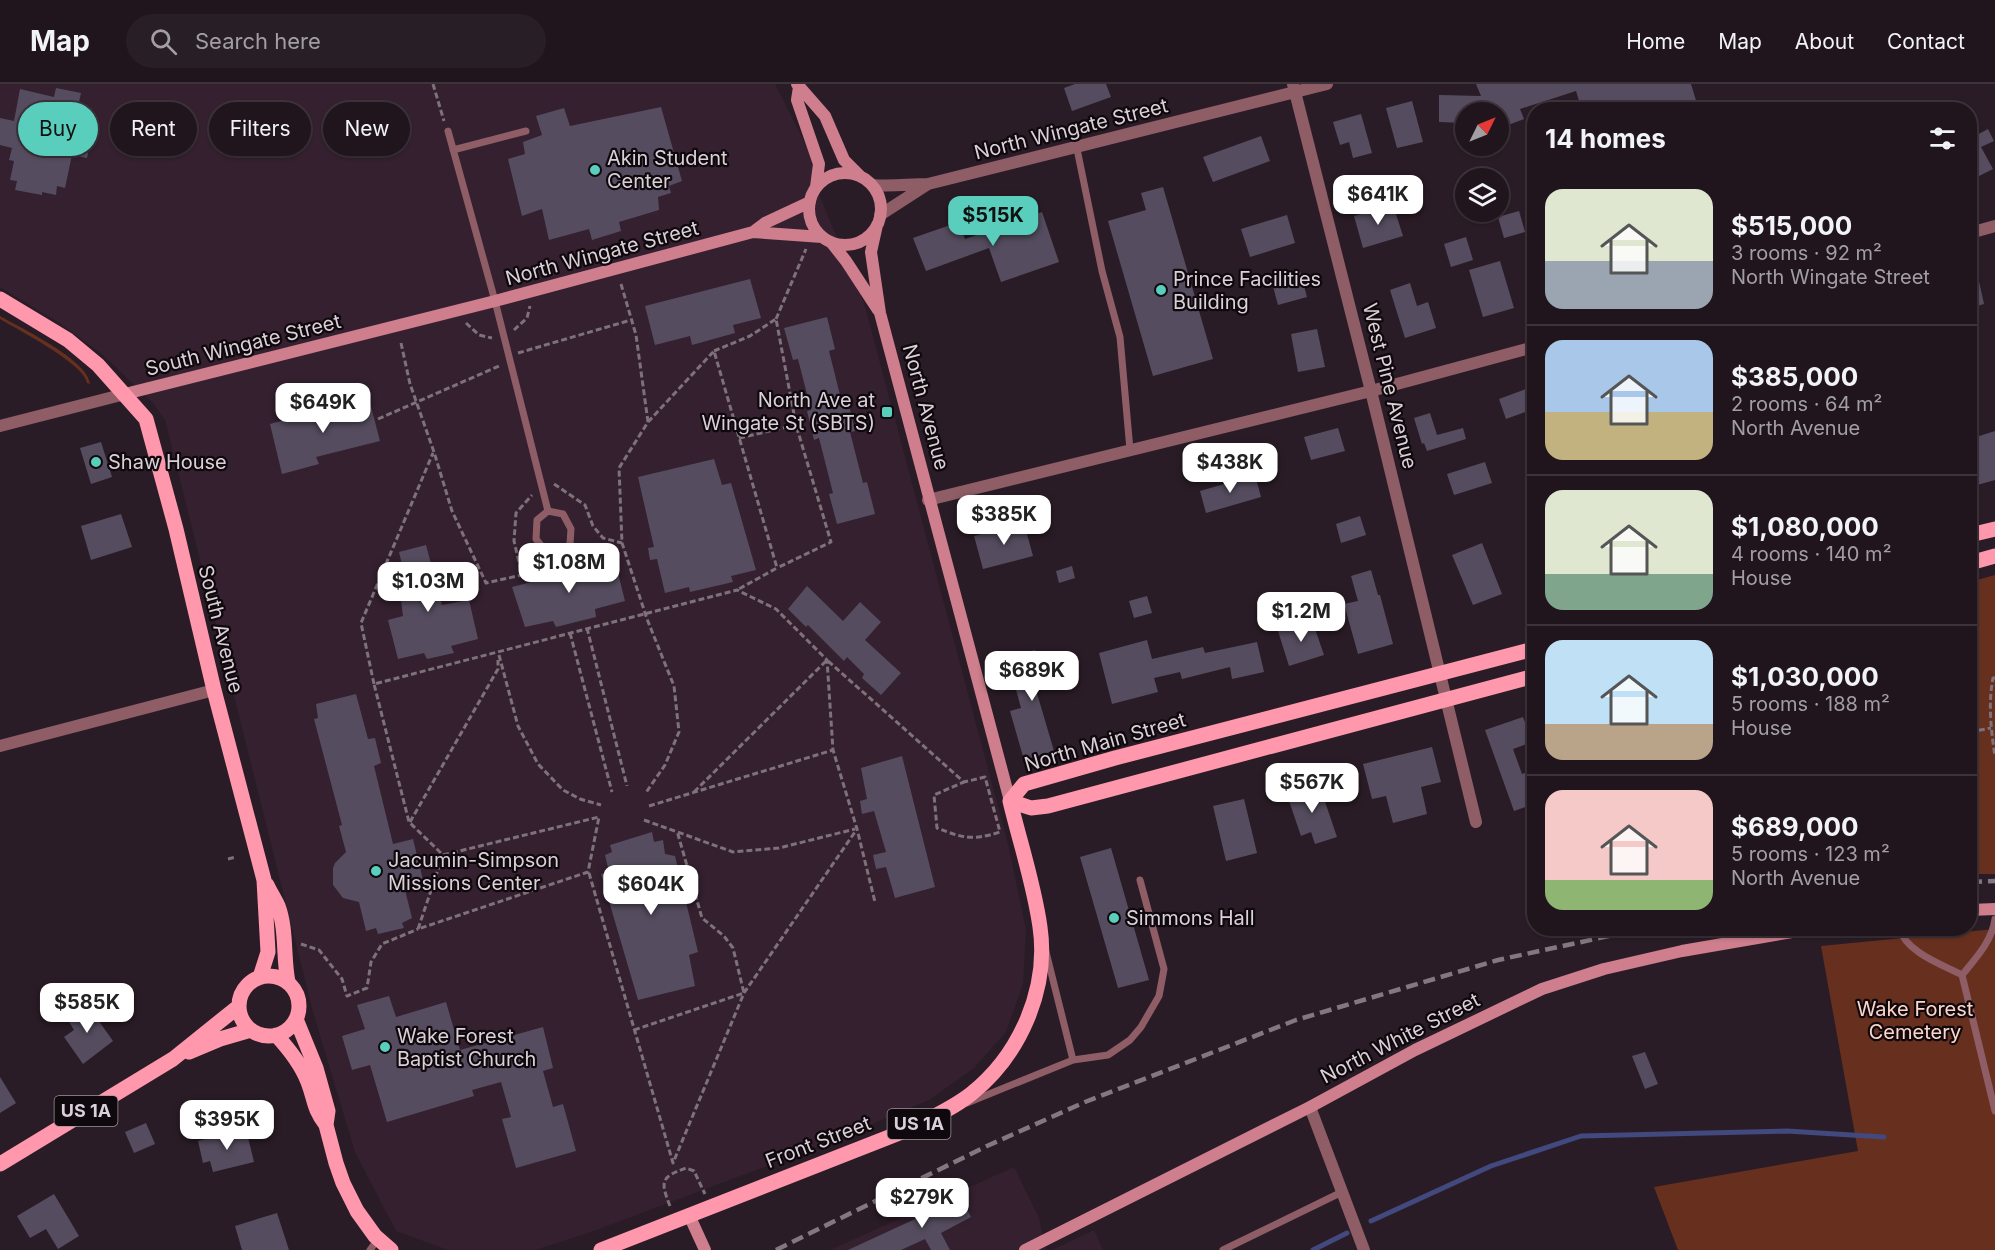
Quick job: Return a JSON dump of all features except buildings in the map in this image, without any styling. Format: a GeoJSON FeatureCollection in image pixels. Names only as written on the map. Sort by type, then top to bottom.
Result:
{"type":"FeatureCollection","features":[{"type":"Feature","properties":{"kind":"main road","name":"South Avenue"},"geometry":{"type":"LineString","coordinates":[[0,299],[68,340],[98,365],[146,419],[264,880],[268,952],[260,977]]}},
{"type":"Feature","properties":{"kind":"main road"},"geometry":{"type":"LineString","coordinates":[[1977,533],[1995,529]]}},
{"type":"Feature","properties":{"kind":"main road"},"geometry":{"type":"LineString","coordinates":[[1977,561],[1995,556]]}},
{"type":"Feature","properties":{"kind":"main road","name":"North Main Street"},"geometry":{"type":"LineString","coordinates":[[1527,651],[1115,758],[1024,784],[1010,801],[1031,808],[1048,806],[1527,678]]}},
{"type":"Feature","properties":{"kind":"main road","name":"North Avenue"},"geometry":{"type":"LineString","coordinates":[[1010,801],[1040,928]]}},
{"type":"Feature","properties":{"kind":"main road","name":"South Avenue"},"geometry":{"type":"LineString","coordinates":[[264,880],[278,906],[288,982]]}},
{"type":"Feature","properties":{"kind":"main road","name":"Front Street"},"geometry":{"type":"LineString","coordinates":[[602,1250],[907,1130],[940,1114],[971,1094],[987,1080],[1006,1057],[1021,1032],[1035,997],[1040,975],[1042,953],[1040,928]]}},
{"type":"Feature","properties":{"kind":"main road"},"geometry":{"type":"LineString","coordinates":[[260,977],[276,976],[288,982],[294,990],[299,1009],[296,1019],[288,1029],[276,1035],[298,1062],[308,1082],[317,1114],[326,1125],[343,1183],[374,1244],[391,1250]]}},
{"type":"Feature","properties":{"kind":"main road","name":"US 1A"},"geometry":{"type":"LineString","coordinates":[[0,1163],[172,1059],[239,1006],[243,990],[249,983],[260,977]]}},
{"type":"Feature","properties":{"kind":"main road"},"geometry":{"type":"LineString","coordinates":[[239,1006],[242,1019],[251,1030]]}},
{"type":"Feature","properties":{"kind":"main road"},"geometry":{"type":"LineString","coordinates":[[296,1019],[318,1076],[328,1111],[326,1125]]}},
{"type":"Feature","properties":{"kind":"main road","name":"US 1A"},"geometry":{"type":"LineString","coordinates":[[172,1059],[220,1039],[251,1030],[263,1035],[276,1035]]}},
{"type":"Feature","properties":{"kind":"street","name":"North Wingate Street"},"geometry":{"type":"LineString","coordinates":[[872,185],[891,187],[928,184],[1077,148],[1294,88],[1327,84]]}},
{"type":"Feature","properties":{"kind":"street"},"geometry":{"type":"LineString","coordinates":[[798,86],[825,116],[844,160],[872,185],[880,203],[878,220],[871,234],[862,241],[841,245],[826,239],[814,228],[810,218],[810,202],[816,187],[819,164],[797,100],[798,86]]}},
{"type":"Feature","properties":{"kind":"street","name":"West Pine Avenue"},"geometry":{"type":"LineString","coordinates":[[1294,88],[1371,391],[1476,822]]}},
{"type":"Feature","properties":{"kind":"street"},"geometry":{"type":"LineString","coordinates":[[816,187],[825,179],[836,174],[849,173],[861,177]]}},
{"type":"Feature","properties":{"kind":"street","name":"North Wingate Street"},"geometry":{"type":"LineString","coordinates":[[878,220],[928,184]]}},
{"type":"Feature","properties":{"kind":"street","name":"North Wingate Street"},"geometry":{"type":"LineString","coordinates":[[753,232],[765,223],[810,202]]}},
{"type":"Feature","properties":{"kind":"street","name":"North Avenue"},"geometry":{"type":"LineString","coordinates":[[878,220],[871,252],[880,313],[1010,801]]}},
{"type":"Feature","properties":{"kind":"street"},"geometry":{"type":"LineString","coordinates":[[1977,231],[1995,226]]}},
{"type":"Feature","properties":{"kind":"street","name":"North Wingate Street"},"geometry":{"type":"LineString","coordinates":[[495,302],[753,232],[826,239]]}},
{"type":"Feature","properties":{"kind":"street","name":"North Avenue"},"geometry":{"type":"LineString","coordinates":[[826,239],[846,261],[880,313]]}},
{"type":"Feature","properties":{"kind":"street","name":"South Wingate Street"},"geometry":{"type":"LineString","coordinates":[[0,426],[495,302]]}},
{"type":"Feature","properties":{"kind":"street"},"geometry":{"type":"LineString","coordinates":[[928,500],[1371,391],[1527,349]]}},
{"type":"Feature","properties":{"kind":"street"},"geometry":{"type":"LineString","coordinates":[[0,746],[214,690]]}},
{"type":"Feature","properties":{"kind":"street"},"geometry":{"type":"LineString","coordinates":[[1977,910],[1995,909]]}},
{"type":"Feature","properties":{"kind":"street","name":"North White Street"},"geometry":{"type":"LineString","coordinates":[[1025,1250],[1310,1107],[1415,1050],[1552,985],[1604,969],[1682,951],[1769,936]]}},
{"type":"Feature","properties":{"kind":"street"},"geometry":{"type":"LineString","coordinates":[[1310,1107],[1364,1250]]}},
{"type":"Feature","properties":{"kind":"street"},"geometry":{"type":"LineString","coordinates":[[689,1215],[705,1250]]}},
{"type":"Feature","properties":{"kind":"lane"},"geometry":{"type":"LineString","coordinates":[[448,131],[495,302],[548,511]]}},
{"type":"Feature","properties":{"kind":"lane"},"geometry":{"type":"LineString","coordinates":[[453,150],[526,131]]}},
{"type":"Feature","properties":{"kind":"lane"},"geometry":{"type":"LineString","coordinates":[[1077,148],[1102,271],[1120,337],[1130,450]]}},
{"type":"Feature","properties":{"kind":"lane"},"geometry":{"type":"LineString","coordinates":[[548,511],[563,514],[571,529],[570,544],[561,552],[546,552],[536,539],[537,520],[548,511]]}},
{"type":"Feature","properties":{"kind":"lane"},"geometry":{"type":"LineString","coordinates":[[940,1114],[1073,1060],[1108,1055],[1130,1041],[1159,996],[1164,969],[1140,880]]}},
{"type":"Feature","properties":{"kind":"lane"},"geometry":{"type":"LineString","coordinates":[[1962,975],[1986,943],[1995,919]]}},
{"type":"Feature","properties":{"kind":"lane"},"geometry":{"type":"LineString","coordinates":[[1040,928],[1073,1060]]}},
{"type":"Feature","properties":{"kind":"lane"},"geometry":{"type":"LineString","coordinates":[[1903,936],[1921,954],[1962,975],[1995,1111]]}},
{"type":"Feature","properties":{"kind":"lane"},"geometry":{"type":"LineString","coordinates":[[1223,1250],[1342,1192]]}},
{"type":"Feature","properties":{"kind":"path"},"geometry":{"type":"LineString","coordinates":[[433,84],[448,131]]}},
{"type":"Feature","properties":{"kind":"path"},"geometry":{"type":"LineString","coordinates":[[645,794],[665,765],[679,732],[674,686],[645,613],[622,543],[619,468],[648,422],[714,351],[750,336],[776,319],[807,247]]}},
{"type":"Feature","properties":{"kind":"path"},"geometry":{"type":"LineString","coordinates":[[621,284],[636,335],[648,422]]}},
{"type":"Feature","properties":{"kind":"path"},"geometry":{"type":"LineString","coordinates":[[512,332],[527,318],[530,306]]}},
{"type":"Feature","properties":{"kind":"path"},"geometry":{"type":"LineString","coordinates":[[374,684],[737,591],[777,568],[831,542],[796,425],[776,319]]}},
{"type":"Feature","properties":{"kind":"path"},"geometry":{"type":"LineString","coordinates":[[515,342],[518,353],[631,320]]}},
{"type":"Feature","properties":{"kind":"path"},"geometry":{"type":"LineString","coordinates":[[465,321],[472,331],[479,335],[492,337],[494,346]]}},
{"type":"Feature","properties":{"kind":"path"},"geometry":{"type":"LineString","coordinates":[[401,343],[410,384],[452,511],[486,583],[522,575],[514,541],[516,513],[532,494]]}},
{"type":"Feature","properties":{"kind":"path"},"geometry":{"type":"LineString","coordinates":[[714,351],[777,568]]}},
{"type":"Feature","properties":{"kind":"path"},"geometry":{"type":"LineString","coordinates":[[378,419],[499,366],[497,356]]}},
{"type":"Feature","properties":{"kind":"path"},"geometry":{"type":"LineString","coordinates":[[739,438],[796,425]]}},
{"type":"Feature","properties":{"kind":"path"},"geometry":{"type":"LineString","coordinates":[[434,452],[361,623],[374,684],[410,822],[443,855]]}},
{"type":"Feature","properties":{"kind":"path"},"geometry":{"type":"LineString","coordinates":[[552,478],[555,485],[585,505],[593,526],[603,538],[622,543]]}},
{"type":"Feature","properties":{"kind":"path"},"geometry":{"type":"LineString","coordinates":[[737,591],[776,609],[827,660],[964,782]]}},
{"type":"Feature","properties":{"kind":"path"},"geometry":{"type":"LineString","coordinates":[[587,628],[627,786]]}},
{"type":"Feature","properties":{"kind":"path"},"geometry":{"type":"LineString","coordinates":[[570,633],[612,792]]}},
{"type":"Feature","properties":{"kind":"path"},"geometry":{"type":"LineString","coordinates":[[410,822],[498,669],[499,655],[518,726],[538,764],[564,790],[580,799],[601,805]]}},
{"type":"Feature","properties":{"kind":"path"},"geometry":{"type":"LineString","coordinates":[[827,660],[833,750],[857,829],[875,902]]}},
{"type":"Feature","properties":{"kind":"path"},"geometry":{"type":"LineString","coordinates":[[694,792],[827,660]]}},
{"type":"Feature","properties":{"kind":"path"},"geometry":{"type":"LineString","coordinates":[[1995,678],[1993,678],[1991,687],[1991,728],[1995,756]]}},
{"type":"Feature","properties":{"kind":"path"},"geometry":{"type":"LineString","coordinates":[[1977,731],[1991,728]]}},
{"type":"Feature","properties":{"kind":"path"},"geometry":{"type":"LineString","coordinates":[[649,806],[833,750]]}},
{"type":"Feature","properties":{"kind":"path"},"geometry":{"type":"LineString","coordinates":[[985,777],[1000,832],[985,837],[963,838],[937,828],[934,795],[964,782],[985,777]]}},
{"type":"Feature","properties":{"kind":"path"},"geometry":{"type":"LineString","coordinates":[[443,855],[599,817],[588,872],[676,1172]]}},
{"type":"Feature","properties":{"kind":"path"},"geometry":{"type":"LineString","coordinates":[[644,820],[733,852],[779,848],[857,829]]}},
{"type":"Feature","properties":{"kind":"path"},"geometry":{"type":"LineString","coordinates":[[673,1163],[744,993],[857,829]]}},
{"type":"Feature","properties":{"kind":"path"},"geometry":{"type":"LineString","coordinates":[[677,831],[702,918],[724,936],[733,948],[744,993]]}},
{"type":"Feature","properties":{"kind":"path"},"geometry":{"type":"LineString","coordinates":[[418,930],[443,855]]}},
{"type":"Feature","properties":{"kind":"path"},"geometry":{"type":"LineString","coordinates":[[228,859],[236,857]]}},
{"type":"Feature","properties":{"kind":"path"},"geometry":{"type":"LineString","coordinates":[[296,943],[319,950],[342,979],[347,996],[367,988],[372,962],[382,944],[588,872]]}},
{"type":"Feature","properties":{"kind":"path"},"geometry":{"type":"LineString","coordinates":[[634,1030],[744,993]]}},
{"type":"Feature","properties":{"kind":"path"},"geometry":{"type":"LineString","coordinates":[[670,1207],[663,1183],[666,1177],[676,1172],[687,1168],[694,1171],[705,1194]]}},
{"type":"Feature","properties":{"kind":"shaded area"},"geometry":{"type":"Polygon","coordinates":[[[0,84],[775,84],[810,154],[816,187],[864,303],[1008,844],[1026,930],[1023,984],[1006,1032],[974,1068],[929,1100],[812,1149],[591,1232],[535,1250],[448,1250],[396,1231],[355,1152],[313,1012],[165,420],[153,403],[102,354],[58,322],[0,287],[0,84]]]}},
{"type":"Feature","properties":{"kind":"shaded area"},"geometry":{"type":"Polygon","coordinates":[[[1014,1167],[1039,1218],[1046,1250],[830,1250],[1014,1167]]]}},
{"type":"Feature","properties":{"kind":"shaded area"},"geometry":{"type":"Polygon","coordinates":[[[1094,1230],[1103,1250],[1052,1250],[1094,1230]]]}},
{"type":"Feature","properties":{"kind":"green space"},"geometry":{"type":"Polygon","coordinates":[[[0,316],[66,355],[78,365],[90,384],[87,383],[84,375],[64,357],[0,319],[0,316]]]}},
{"type":"Feature","properties":{"kind":"green space"},"geometry":{"type":"Polygon","coordinates":[[[1995,575],[1995,874],[1977,874],[1977,580],[1995,575]]]}},
{"type":"Feature","properties":{"kind":"green space","name":"Wake Forest Cemetery"},"geometry":{"type":"Polygon","coordinates":[[[1995,929],[1995,1250],[1678,1250],[1654,1187],[1858,1151],[1821,946],[1923,936],[1977,936],[1977,931],[1995,929]]]}},
{"type":"Feature","properties":{"kind":"waterway"},"geometry":{"type":"LineString","coordinates":[[1371,1221],[1491,1166],[1581,1136],[1787,1131],[1884,1137]]}},
{"type":"Feature","properties":{"kind":"waterway"},"geometry":{"type":"LineString","coordinates":[[1313,1250],[1347,1233]]}},
{"type":"Feature","properties":{"kind":"railway"},"geometry":{"type":"LineString","coordinates":[[1977,882],[1995,881]]}},
{"type":"Feature","properties":{"kind":"railway"},"geometry":{"type":"LineString","coordinates":[[776,1250],[987,1146],[1085,1102],[1296,1020],[1498,960],[1609,936]]}},
{"type":"Feature","properties":{"kind":"place","name":"Akin Student Center"},"geometry":{"type":"Point","coordinates":[595,170]}},
{"type":"Feature","properties":{"kind":"place","name":"Prince Facilities Building"},"geometry":{"type":"Point","coordinates":[1161,290]}},
{"type":"Feature","properties":{"kind":"place","name":"North Ave at Wingate St (SBTS)"},"geometry":{"type":"Point","coordinates":[887,412]}},
{"type":"Feature","properties":{"kind":"place","name":"Shaw House"},"geometry":{"type":"Point","coordinates":[96,462]}},
{"type":"Feature","properties":{"kind":"place","name":"Jacumin-Simpson Missions Center"},"geometry":{"type":"Point","coordinates":[376,871]}},
{"type":"Feature","properties":{"kind":"place","name":"Simmons Hall"},"geometry":{"type":"Point","coordinates":[1114,918]}},
{"type":"Feature","properties":{"kind":"place","name":"Wake Forest Baptist Church"},"geometry":{"type":"Point","coordinates":[385,1047]}}]}
